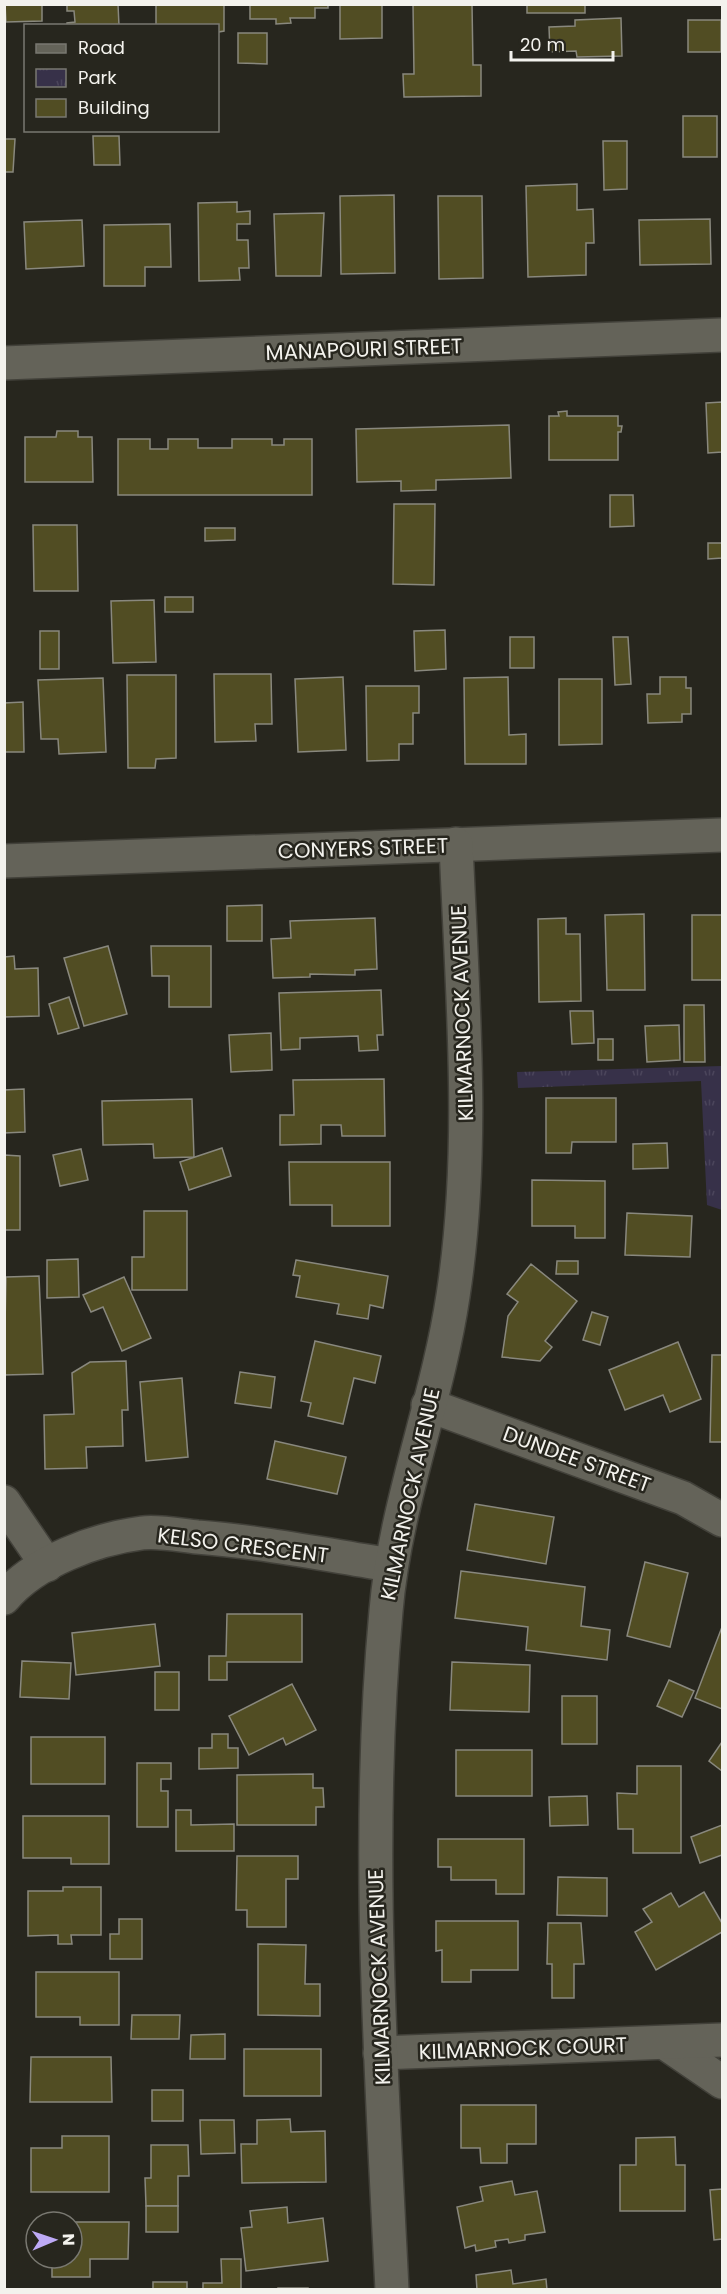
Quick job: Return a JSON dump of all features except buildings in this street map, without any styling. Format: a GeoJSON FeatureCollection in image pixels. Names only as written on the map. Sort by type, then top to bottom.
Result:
{"type":"FeatureCollection","features":[{"type":"Feature","properties":{"kind":"street","name":"MANAPOURI STREET"},"geometry":{"type":"LineString","coordinates":[[4,363],[723,335]]}},
{"type":"Feature","properties":{"kind":"street","name":"CONYERS STREET"},"geometry":{"type":"LineString","coordinates":[[4,861],[723,835]]}},
{"type":"Feature","properties":{"kind":"street","name":"KILMARNOCK AVENUE"},"geometry":{"type":"LineString","coordinates":[[392,2289],[380,2053],[375,1826],[386,1612],[391,1565],[453,1302],[461,1240],[466,1158],[456,844]]}},
{"type":"Feature","properties":{"kind":"street","name":"DUNDEE STREET"},"geometry":{"type":"LineString","coordinates":[[429,1405],[683,1498],[723,1520]]}},
{"type":"Feature","properties":{"kind":"street"},"geometry":{"type":"LineString","coordinates":[[4,1502],[47,1565]]}},
{"type":"Feature","properties":{"kind":"street","name":"KELSO CRESCENT"},"geometry":{"type":"LineString","coordinates":[[4,1599],[11,1590],[47,1565],[73,1551],[102,1541],[144,1532],[223,1539],[391,1565]]}},
{"type":"Feature","properties":{"kind":"street","name":"KILMARNOCK COURT"},"geometry":{"type":"LineString","coordinates":[[380,2053],[723,2040]]}},
{"type":"Feature","properties":{"kind":"street"},"geometry":{"type":"LineString","coordinates":[[665,2043],[723,2082]]}},
{"type":"Feature","properties":{"kind":"green space"},"geometry":{"type":"Polygon","coordinates":[[[722,1066],[722,1210],[707,1205],[701,1081],[518,1088],[517,1072],[722,1066]]]}}]}
